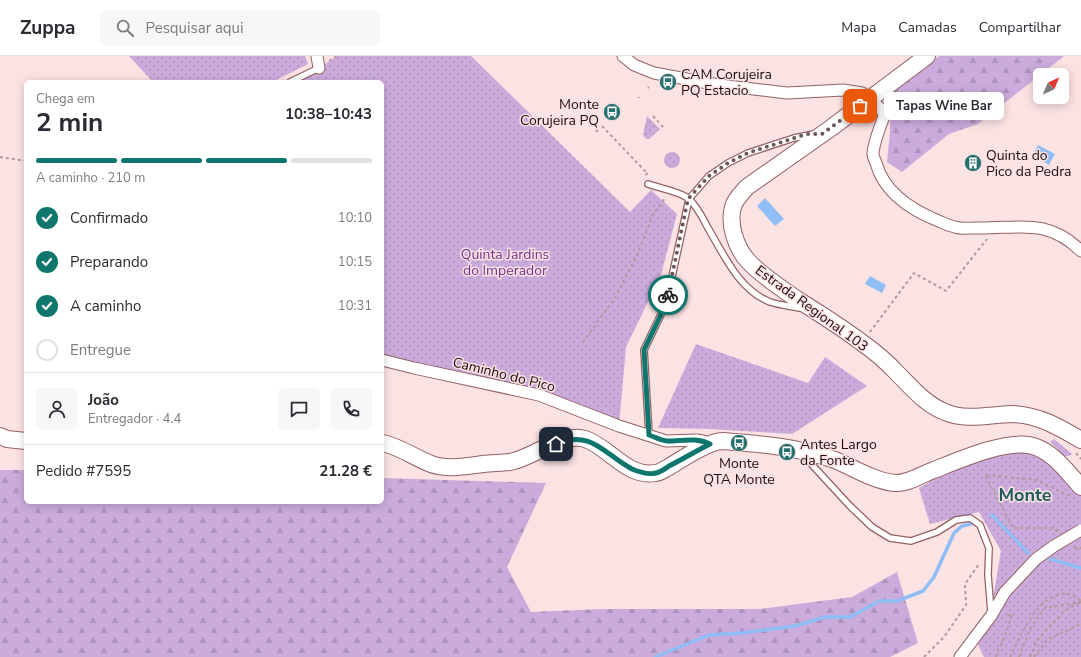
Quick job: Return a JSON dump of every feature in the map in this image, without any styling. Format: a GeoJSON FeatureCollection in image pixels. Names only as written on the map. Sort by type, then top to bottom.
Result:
{"type":"FeatureCollection","features":[{"type":"Feature","properties":{"kind":"main road","name":"Estrada Regional 103"},"geometry":{"type":"LineString","coordinates":[[927,56],[822,134],[747,187],[733,205],[732,224],[737,244],[747,260],[779,287],[862,342],[880,357],[925,401],[945,412],[970,417],[1011,414],[1028,416],[1042,420],[1081,440]]}},
{"type":"Feature","properties":{"kind":"main road"},"geometry":{"type":"LineString","coordinates":[[0,436],[7,439],[24,442]]}},
{"type":"Feature","properties":{"kind":"main road"},"geometry":{"type":"LineString","coordinates":[[384,444],[433,464],[459,468],[512,462],[566,439],[585,439],[619,461],[637,471],[646,474],[657,473],[710,444],[720,441],[798,449],[835,460],[881,480],[897,483],[908,481],[934,470],[999,447],[1019,445],[1035,446],[1058,462],[1078,492]]}},
{"type":"Feature","properties":{"kind":"street"},"geometry":{"type":"LineString","coordinates":[[317,56],[319,68]]}},
{"type":"Feature","properties":{"kind":"street"},"geometry":{"type":"LineString","coordinates":[[623,56],[634,65],[654,73],[712,83],[787,93],[843,90],[862,93],[882,110],[884,116],[873,154],[877,168],[883,180],[893,193],[908,205],[930,218],[955,227],[988,228],[1030,226],[1049,230],[1059,234],[1073,243],[1081,251]]}},
{"type":"Feature","properties":{"kind":"street","name":"Caminho do Pico"},"geometry":{"type":"LineString","coordinates":[[384,360],[538,395],[587,414],[666,441],[703,440],[710,444]]}},
{"type":"Feature","properties":{"kind":"street"},"geometry":{"type":"LineString","coordinates":[[960,657],[991,616],[1005,592],[1036,559],[1081,530]]}},
{"type":"Feature","properties":{"kind":"lane"},"geometry":{"type":"LineString","coordinates":[[294,80],[319,68]]}},
{"type":"Feature","properties":{"kind":"lane"},"geometry":{"type":"LineString","coordinates":[[649,435],[644,350],[666,304],[688,199],[709,176],[728,163],[748,153],[807,134],[822,134]]}},
{"type":"Feature","properties":{"kind":"lane"},"geometry":{"type":"LineString","coordinates":[[648,184],[680,194],[688,199],[699,212],[745,286],[770,302],[817,312]]}},
{"type":"Feature","properties":{"kind":"lane"},"geometry":{"type":"LineString","coordinates":[[798,449],[872,527],[890,538],[911,541],[937,532],[956,520],[970,518],[980,525],[989,548],[988,575],[991,616]]}},
{"type":"Feature","properties":{"kind":"path"},"geometry":{"type":"LineString","coordinates":[[653,116],[663,127]]}},
{"type":"Feature","properties":{"kind":"path"},"geometry":{"type":"LineString","coordinates":[[596,132],[600,127],[648,173],[644,175],[642,180]]}},
{"type":"Feature","properties":{"kind":"path"},"geometry":{"type":"LineString","coordinates":[[0,157],[24,161]]}},
{"type":"Feature","properties":{"kind":"path"},"geometry":{"type":"LineString","coordinates":[[583,342],[615,298],[638,253],[653,214],[670,192]]}},
{"type":"Feature","properties":{"kind":"path"},"geometry":{"type":"LineString","coordinates":[[862,342],[914,273],[946,291],[990,234],[988,228]]}},
{"type":"Feature","properties":{"kind":"path"},"geometry":{"type":"LineString","coordinates":[[1058,533],[1055,528],[1013,528],[984,475],[1036,480],[1078,492]]}},
{"type":"Feature","properties":{"kind":"path"},"geometry":{"type":"LineString","coordinates":[[924,657],[944,636],[966,605],[965,584],[978,566],[980,559]]}},
{"type":"Feature","properties":{"kind":"path"},"geometry":{"type":"LineString","coordinates":[[1010,657],[1037,609],[1053,596],[1068,593],[1081,601]]}},
{"type":"Feature","properties":{"kind":"path"},"geometry":{"type":"LineString","coordinates":[[1019,657],[1031,627],[1046,608],[1081,601]]}},
{"type":"Feature","properties":{"kind":"path"},"geometry":{"type":"LineString","coordinates":[[1030,657],[1037,642],[1064,611],[1081,601]]}},
{"type":"Feature","properties":{"kind":"path"},"geometry":{"type":"LineString","coordinates":[[996,657],[1012,616],[1012,614],[999,617],[1004,613]]}},
{"type":"Feature","properties":{"kind":"path"},"geometry":{"type":"LineString","coordinates":[[1034,657],[1048,639],[1081,624]]}},
{"type":"Feature","properties":{"kind":"green space"},"geometry":{"type":"Polygon","coordinates":[[[129,56],[305,56],[308,64],[276,80],[151,80],[129,56]]]}},
{"type":"Feature","properties":{"kind":"green space","name":"Quinta Jardins do Imperador"},"geometry":{"type":"Polygon","coordinates":[[[337,56],[471,56],[630,212],[651,190],[677,214],[661,275],[626,347],[619,426],[539,395],[384,360],[384,80],[294,80],[319,68],[337,56]]]}},
{"type":"Feature","properties":{"kind":"green space"},"geometry":{"type":"Polygon","coordinates":[[[939,56],[1064,56],[1049,68],[1033,68],[1033,81],[978,124],[949,134],[902,172],[887,162],[892,92],[920,69],[939,56]]]}},
{"type":"Feature","properties":{"kind":"green space"},"geometry":{"type":"Polygon","coordinates":[[[647,116],[660,129],[649,139],[646,139],[643,135],[647,116]]]}},
{"type":"Feature","properties":{"kind":"green space"},"geometry":{"type":"Polygon","coordinates":[[[672,152],[679,157],[680,160],[675,167],[672,168],[665,163],[664,160],[669,153],[672,152]]]}},
{"type":"Feature","properties":{"kind":"green space"},"geometry":{"type":"Polygon","coordinates":[[[696,344],[808,383],[825,357],[867,386],[792,434],[709,429],[658,428],[696,344]]]}},
{"type":"Feature","properties":{"kind":"green space"},"geometry":{"type":"Polygon","coordinates":[[[1054,439],[1072,454],[1069,456],[1063,456],[1050,442],[1054,439]]]}},
{"type":"Feature","properties":{"kind":"green space"},"geometry":{"type":"Polygon","coordinates":[[[1001,453],[1026,453],[1038,456],[1058,472],[1081,494],[1081,657],[984,657],[976,641],[1010,594],[1039,562],[1057,549],[1052,539],[1031,555],[993,598],[1001,551],[979,512],[930,524],[919,488],[964,463],[1001,453]]]}},
{"type":"Feature","properties":{"kind":"green space"},"geometry":{"type":"Polygon","coordinates":[[[0,470],[24,470],[24,504],[384,504],[384,478],[546,483],[507,567],[531,612],[602,609],[760,609],[852,597],[897,572],[918,643],[890,657],[0,657],[0,470]]]}},
{"type":"Feature","properties":{"kind":"water"},"geometry":{"type":"Polygon","coordinates":[[[1038,145],[1055,154],[1049,165],[1033,155],[1038,145]]]}},
{"type":"Feature","properties":{"kind":"water"},"geometry":{"type":"Polygon","coordinates":[[[765,198],[784,219],[775,226],[757,206],[765,198]]]}},
{"type":"Feature","properties":{"kind":"water"},"geometry":{"type":"Polygon","coordinates":[[[870,276],[886,285],[882,293],[865,284],[870,276]]]}},
{"type":"Feature","properties":{"kind":"waterway"},"geometry":{"type":"LineString","coordinates":[[992,515],[1028,553]]}},
{"type":"Feature","properties":{"kind":"waterway"},"geometry":{"type":"LineString","coordinates":[[655,657],[709,635],[742,633],[795,626],[825,617],[850,617],[879,601],[897,601],[923,591],[934,577],[954,533],[962,526],[974,523]]}},
{"type":"Feature","properties":{"kind":"waterway"},"geometry":{"type":"LineString","coordinates":[[1050,559],[1081,568]]}},
{"type":"Feature","properties":{"kind":"way so far"},"geometry":{"type":"LineString","coordinates":[[668,295],[688,199],[709,176],[728,163],[748,153],[807,134],[822,134],[860,106]]}},
{"type":"Feature","properties":{"kind":"place","name":"CAM Corujeira PQ Estacio"},"geometry":{"type":"Point","coordinates":[668,82]}},
{"type":"Feature","properties":{"kind":"place","name":"Tapas Wine Bar"},"geometry":{"type":"Point","coordinates":[860,106]}},
{"type":"Feature","properties":{"kind":"place","name":"Monte Corujeira PQ"},"geometry":{"type":"Point","coordinates":[612,112]}},
{"type":"Feature","properties":{"kind":"place","name":"Quinta do Pico da Pedra"},"geometry":{"type":"Point","coordinates":[973,163]}},
{"type":"Feature","properties":{"kind":"place","name":"Monte QTA Monte"},"geometry":{"type":"Point","coordinates":[739,443]}},
{"type":"Feature","properties":{"kind":"place","name":"Antes Largo da Fonte"},"geometry":{"type":"Point","coordinates":[787,452]}},
{"type":"Feature","properties":{"kind":"district","name":"Monte"},"geometry":{"type":"Point","coordinates":[1025,495]}},
{"type":"Feature","properties":{"kind":"route"},"geometry":{"type":"LineString","coordinates":[[556,444],[566,439],[585,439],[619,461],[637,471],[646,474],[657,473],[710,444],[703,440],[666,441],[649,435],[644,350],[666,304],[668,295]]}}]}
